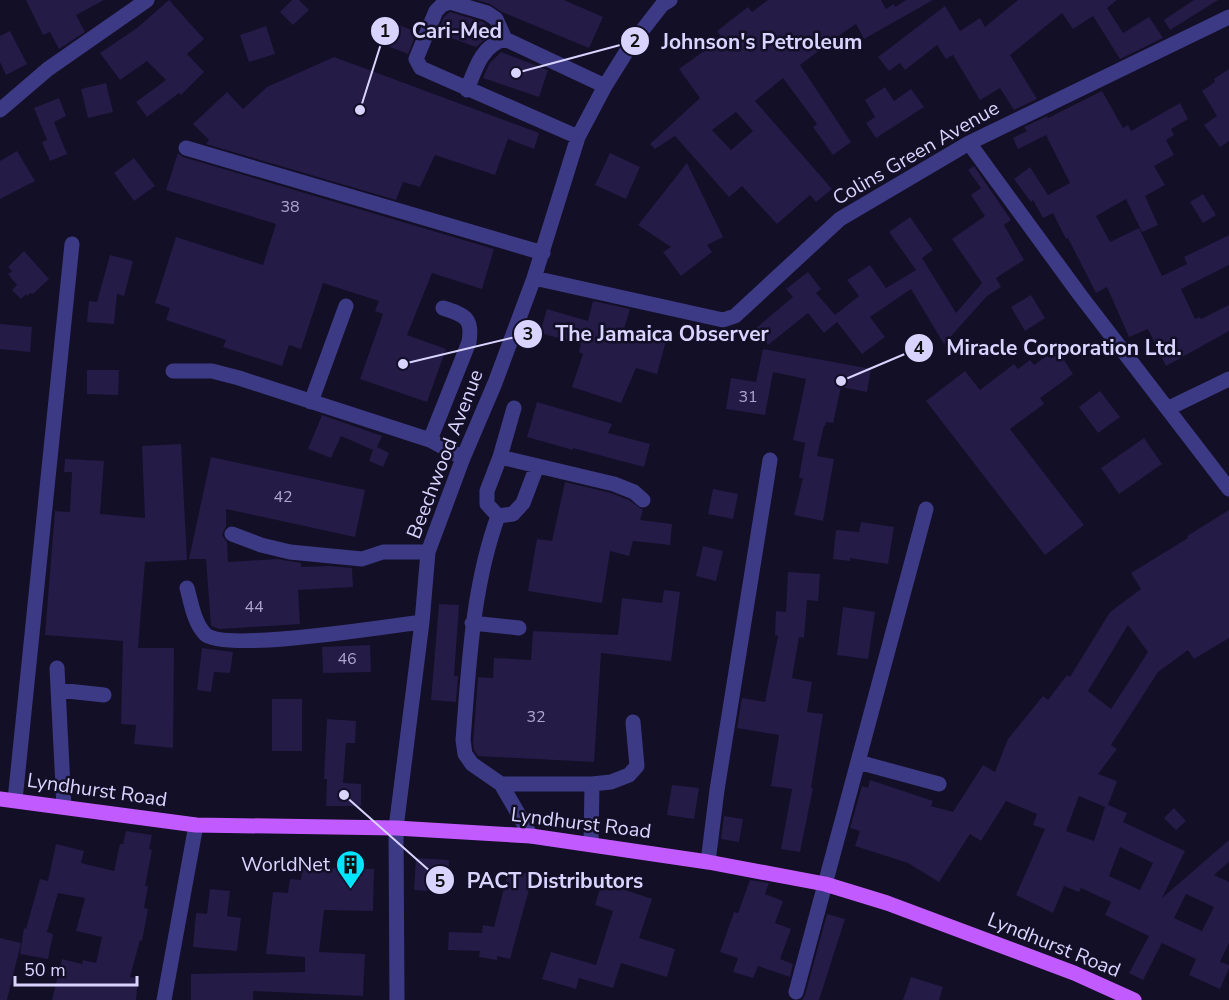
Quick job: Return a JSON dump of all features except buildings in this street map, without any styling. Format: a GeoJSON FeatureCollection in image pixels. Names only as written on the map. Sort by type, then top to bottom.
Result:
{"type":"FeatureCollection","features":[{"type":"Feature","properties":{"kind":"main road","name":"Lyndhurst Road"},"geometry":{"type":"LineString","coordinates":[[7,800],[196,825],[396,828],[531,836],[708,862],[825,884],[887,903],[1074,973],[1134,1000]]}},
{"type":"Feature","properties":{"kind":"street"},"geometry":{"type":"LineString","coordinates":[[0,110],[48,69],[147,0]]}},
{"type":"Feature","properties":{"kind":"street","name":"Beechwood Avenue"},"geometry":{"type":"LineString","coordinates":[[397,1000],[396,828],[422,622],[428,552],[463,458],[495,384],[534,278],[579,137],[605,86],[630,46],[662,5],[670,0]]}},
{"type":"Feature","properties":{"kind":"street"},"geometry":{"type":"LineString","coordinates":[[505,39],[496,19],[488,13],[450,3],[436,11],[416,59],[417,64],[467,90],[579,137]]}},
{"type":"Feature","properties":{"kind":"street","name":"Colins Green Avenue"},"geometry":{"type":"LineString","coordinates":[[534,278],[723,320],[735,316],[840,219],[969,143],[1229,17]]}},
{"type":"Feature","properties":{"kind":"street"},"geometry":{"type":"LineString","coordinates":[[467,90],[476,66],[484,53],[496,41],[505,39],[605,86]]}},
{"type":"Feature","properties":{"kind":"street"},"geometry":{"type":"LineString","coordinates":[[969,143],[1080,295],[1229,489]]}},
{"type":"Feature","properties":{"kind":"street"},"geometry":{"type":"LineString","coordinates":[[186,148],[543,253]]}},
{"type":"Feature","properties":{"kind":"street"},"geometry":{"type":"LineString","coordinates":[[7,800],[72,244]]}},
{"type":"Feature","properties":{"kind":"street"},"geometry":{"type":"LineString","coordinates":[[311,402],[346,306]]}},
{"type":"Feature","properties":{"kind":"street"},"geometry":{"type":"LineString","coordinates":[[430,440],[469,342],[471,328],[468,321],[458,313],[444,308]]}},
{"type":"Feature","properties":{"kind":"street"},"geometry":{"type":"LineString","coordinates":[[173,371],[212,371],[430,440],[463,458]]}},
{"type":"Feature","properties":{"kind":"street"},"geometry":{"type":"LineString","coordinates":[[1169,408],[1229,378]]}},
{"type":"Feature","properties":{"kind":"street"},"geometry":{"type":"LineString","coordinates":[[498,516],[487,504],[487,491],[500,457],[514,408]]}},
{"type":"Feature","properties":{"kind":"street"},"geometry":{"type":"LineString","coordinates":[[500,457],[615,484],[634,492],[643,500]]}},
{"type":"Feature","properties":{"kind":"street"},"geometry":{"type":"LineString","coordinates":[[708,862],[717,790],[771,460]]}},
{"type":"Feature","properties":{"kind":"street"},"geometry":{"type":"LineString","coordinates":[[498,516],[513,514],[523,502],[537,465]]}},
{"type":"Feature","properties":{"kind":"street"},"geometry":{"type":"LineString","coordinates":[[796,992],[926,509]]}},
{"type":"Feature","properties":{"kind":"street"},"geometry":{"type":"LineString","coordinates":[[498,516],[489,543],[472,623],[463,740],[465,754],[472,764],[501,784],[531,836]]}},
{"type":"Feature","properties":{"kind":"street"},"geometry":{"type":"LineString","coordinates":[[232,534],[261,545],[290,552],[362,559],[383,552],[428,552]]}},
{"type":"Feature","properties":{"kind":"street"},"geometry":{"type":"LineString","coordinates":[[187,588],[198,625],[206,635],[216,640],[317,637],[422,622]]}},
{"type":"Feature","properties":{"kind":"street"},"geometry":{"type":"LineString","coordinates":[[472,623],[519,628]]}},
{"type":"Feature","properties":{"kind":"street"},"geometry":{"type":"LineString","coordinates":[[57,668],[64,807]]}},
{"type":"Feature","properties":{"kind":"street"},"geometry":{"type":"LineString","coordinates":[[58,690],[104,695]]}},
{"type":"Feature","properties":{"kind":"street"},"geometry":{"type":"LineString","coordinates":[[501,784],[592,784],[611,782],[629,775],[638,766],[633,722]]}},
{"type":"Feature","properties":{"kind":"street"},"geometry":{"type":"LineString","coordinates":[[858,762],[939,784]]}},
{"type":"Feature","properties":{"kind":"street"},"geometry":{"type":"LineString","coordinates":[[591,844],[592,784]]}},
{"type":"Feature","properties":{"kind":"street"},"geometry":{"type":"LineString","coordinates":[[164,1000],[196,825]]}},
{"type":"Feature","properties":{"kind":"place","name":"Johnson's Petroleum"},"geometry":{"type":"Point","coordinates":[516,73]}},
{"type":"Feature","properties":{"kind":"place","name":"Cari-Med"},"geometry":{"type":"Point","coordinates":[360,110]}},
{"type":"Feature","properties":{"kind":"place","name":"The Jamaica Observer"},"geometry":{"type":"Point","coordinates":[403,364]}},
{"type":"Feature","properties":{"kind":"place","name":"Miracle Corporation Ltd."},"geometry":{"type":"Point","coordinates":[841,381]}},
{"type":"Feature","properties":{"kind":"place","name":"PACT Distributors"},"geometry":{"type":"Point","coordinates":[344,795]}},
{"type":"Feature","properties":{"kind":"place","name":"WorldNet"},"geometry":{"type":"Point","coordinates":[351,890]}}]}
